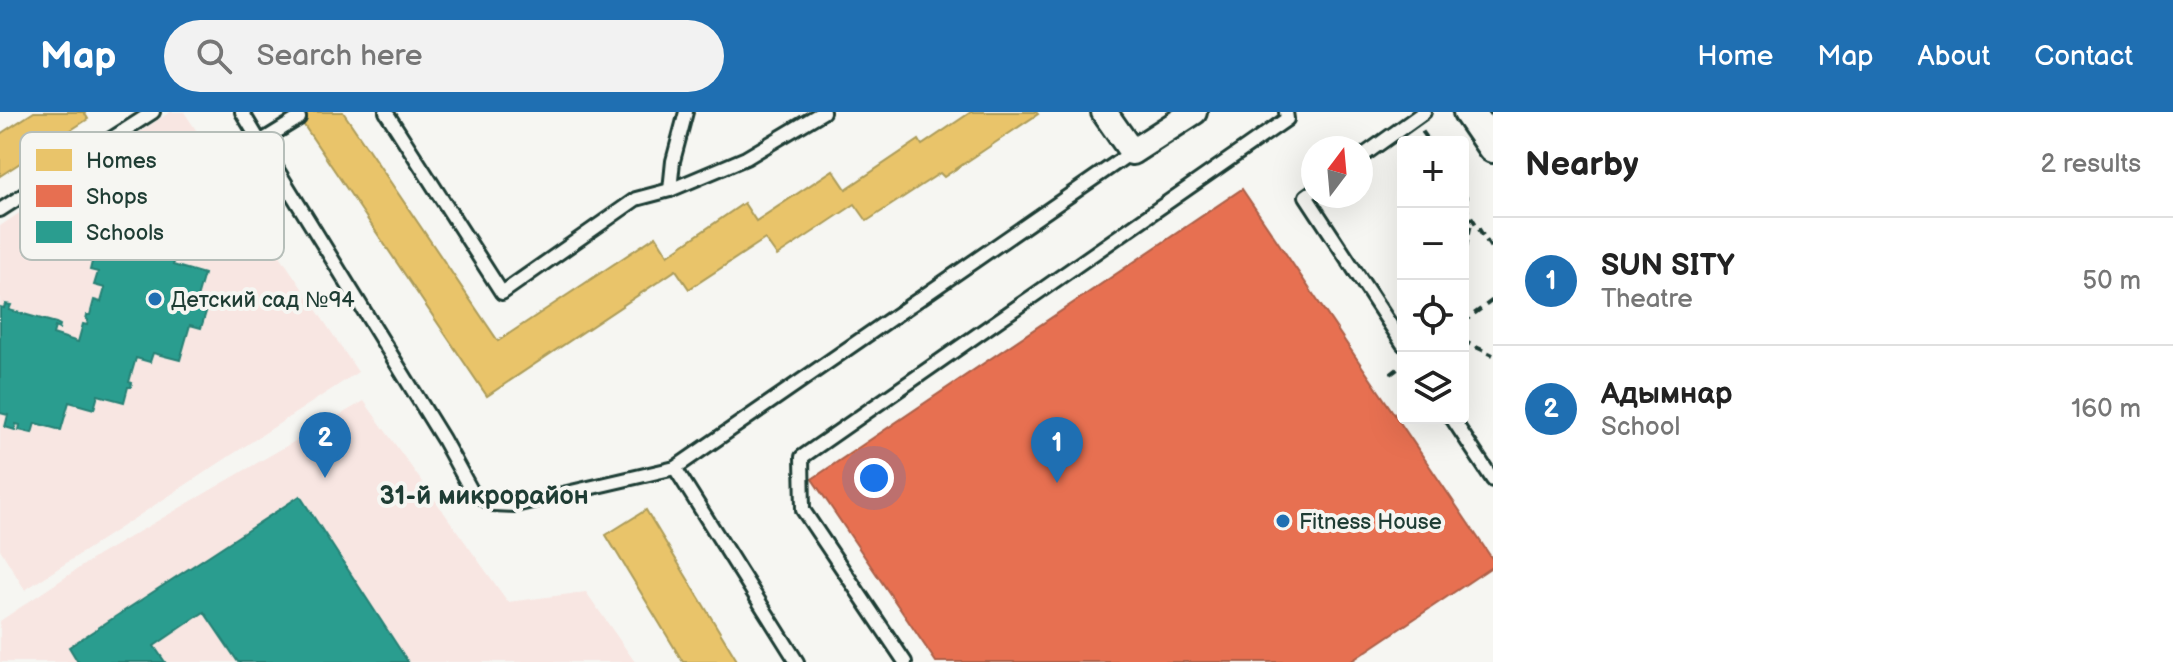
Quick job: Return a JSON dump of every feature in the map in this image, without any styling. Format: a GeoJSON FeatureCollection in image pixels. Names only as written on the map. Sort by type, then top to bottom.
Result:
{"type":"FeatureCollection","features":[{"type":"Feature","properties":{"kind":"street"},"geometry":{"type":"LineString","coordinates":[[1104,112],[1132,152],[1194,112]]}},
{"type":"Feature","properties":{"kind":"street"},"geometry":{"type":"LineString","coordinates":[[1469,112],[1493,147]]}},
{"type":"Feature","properties":{"kind":"lane"},"geometry":{"type":"LineString","coordinates":[[122,132],[153,112]]}},
{"type":"Feature","properties":{"kind":"lane"},"geometry":{"type":"LineString","coordinates":[[242,112],[254,132]]}},
{"type":"Feature","properties":{"kind":"lane"},"geometry":{"type":"LineString","coordinates":[[386,112],[502,293],[636,199],[670,190],[746,158],[823,112]]}},
{"type":"Feature","properties":{"kind":"lane"},"geometry":{"type":"LineString","coordinates":[[670,190],[673,161],[686,112]]}},
{"type":"Feature","properties":{"kind":"lane"},"geometry":{"type":"LineString","coordinates":[[905,662],[803,510],[802,457],[1287,119],[1286,112]]}},
{"type":"Feature","properties":{"kind":"lane"},"geometry":{"type":"LineString","coordinates":[[1373,148],[1424,112]]}},
{"type":"Feature","properties":{"kind":"lane"},"geometry":{"type":"LineString","coordinates":[[270,132],[299,118]]}},
{"type":"Feature","properties":{"kind":"lane"},"geometry":{"type":"LineString","coordinates":[[284,180],[443,439],[472,492],[493,504],[515,505],[675,468],[1132,152]]}},
{"type":"Feature","properties":{"kind":"lane"},"geometry":{"type":"LineString","coordinates":[[0,210],[20,197]]}},
{"type":"Feature","properties":{"kind":"lane"},"geometry":{"type":"LineString","coordinates":[[1314,208],[1397,335]]}},
{"type":"Feature","properties":{"kind":"lane"},"geometry":{"type":"LineString","coordinates":[[1456,424],[1493,480]]}},
{"type":"Feature","properties":{"kind":"lane"},"geometry":{"type":"LineString","coordinates":[[675,468],[797,662]]}},
{"type":"Feature","properties":{"kind":"path"},"geometry":{"type":"LineString","coordinates":[[1466,208],[1493,251]]}},
{"type":"Feature","properties":{"kind":"path"},"geometry":{"type":"LineString","coordinates":[[1469,233],[1472,219]]}},
{"type":"Feature","properties":{"kind":"path"},"geometry":{"type":"LineString","coordinates":[[1469,318],[1493,300]]}},
{"type":"Feature","properties":{"kind":"path"},"geometry":{"type":"LineString","coordinates":[[1469,344],[1493,355]]}},
{"type":"Feature","properties":{"kind":"path"},"geometry":{"type":"LineString","coordinates":[[1391,374],[1397,370]]}},
{"type":"Feature","properties":{"kind":"shaded area","name":"Детский сад №94"},"geometry":{"type":"Polygon","coordinates":[[[170,112],[184,112],[197,132],[140,132],[170,112]]]}},
{"type":"Feature","properties":{"kind":"shaded area","name":"Детский сад №94"},"geometry":{"type":"Polygon","coordinates":[[[20,213],[20,260],[283,260],[358,372],[25,590],[0,549],[0,226],[20,213]]]}},
{"type":"Feature","properties":{"kind":"shaded area"},"geometry":{"type":"Polygon","coordinates":[[[364,401],[508,602],[586,592],[635,662],[0,662],[0,621],[97,556],[364,401]]]}},
{"type":"Feature","properties":{"kind":"building: Homes"},"geometry":{"type":"Polygon","coordinates":[[[34,112],[84,112],[88,119],[68,132],[20,132],[20,163],[0,176],[0,134],[34,112]]]}},
{"type":"Feature","properties":{"kind":"building: Homes"},"geometry":{"type":"Polygon","coordinates":[[[295,112],[343,112],[498,341],[656,236],[668,255],[744,203],[756,221],[833,170],[846,189],[919,140],[922,145],[971,112],[1038,114],[944,177],[940,173],[867,221],[855,204],[777,256],[765,239],[689,289],[676,270],[487,396],[295,112]]]}},
{"type":"Feature","properties":{"kind":"building: Homes"},"geometry":{"type":"Polygon","coordinates":[[[646,510],[738,662],[683,662],[606,535],[646,510]]]}},
{"type":"Feature","properties":{"kind":"building: Shops"},"geometry":{"type":"Polygon","coordinates":[[[1242,189],[1397,418],[1397,424],[1401,424],[1493,560],[1493,566],[1350,662],[936,662],[812,479],[1242,189]]]}},
{"type":"Feature","properties":{"kind":"building: Schools"},"geometry":{"type":"Polygon","coordinates":[[[92,260],[175,260],[173,265],[204,274],[197,298],[200,299],[199,305],[196,304],[194,309],[206,312],[201,328],[190,325],[180,360],[153,353],[150,362],[136,358],[129,382],[132,383],[131,387],[128,387],[124,402],[98,395],[94,409],[69,402],[61,430],[35,423],[32,433],[19,430],[20,425],[16,424],[15,430],[5,427],[8,415],[0,413],[0,307],[11,305],[9,310],[56,323],[60,325],[59,329],[55,327],[53,334],[78,342],[94,300],[101,302],[105,288],[94,285],[98,272],[90,270],[92,260]]]}},
{"type":"Feature","properties":{"kind":"building: Schools"},"geometry":{"type":"Polygon","coordinates":[[[300,496],[408,662],[238,662],[204,612],[154,646],[165,662],[78,662],[69,647],[300,496]]]}},
{"type":"Feature","properties":{"kind":"place","name":"Детский сад №94"},"geometry":{"type":"Point","coordinates":[155,299]}},
{"type":"Feature","properties":{"kind":"place","name":"Адымнар"},"geometry":{"type":"Point","coordinates":[325,478]}},
{"type":"Feature","properties":{"kind":"place","name":"SUN SITY"},"geometry":{"type":"Point","coordinates":[1057,483]}},
{"type":"Feature","properties":{"kind":"place","name":"Fitness House"},"geometry":{"type":"Point","coordinates":[1283,521]}},
{"type":"Feature","properties":{"kind":"district","name":"31-й микрорайон"},"geometry":{"type":"Point","coordinates":[484,495]}}]}
